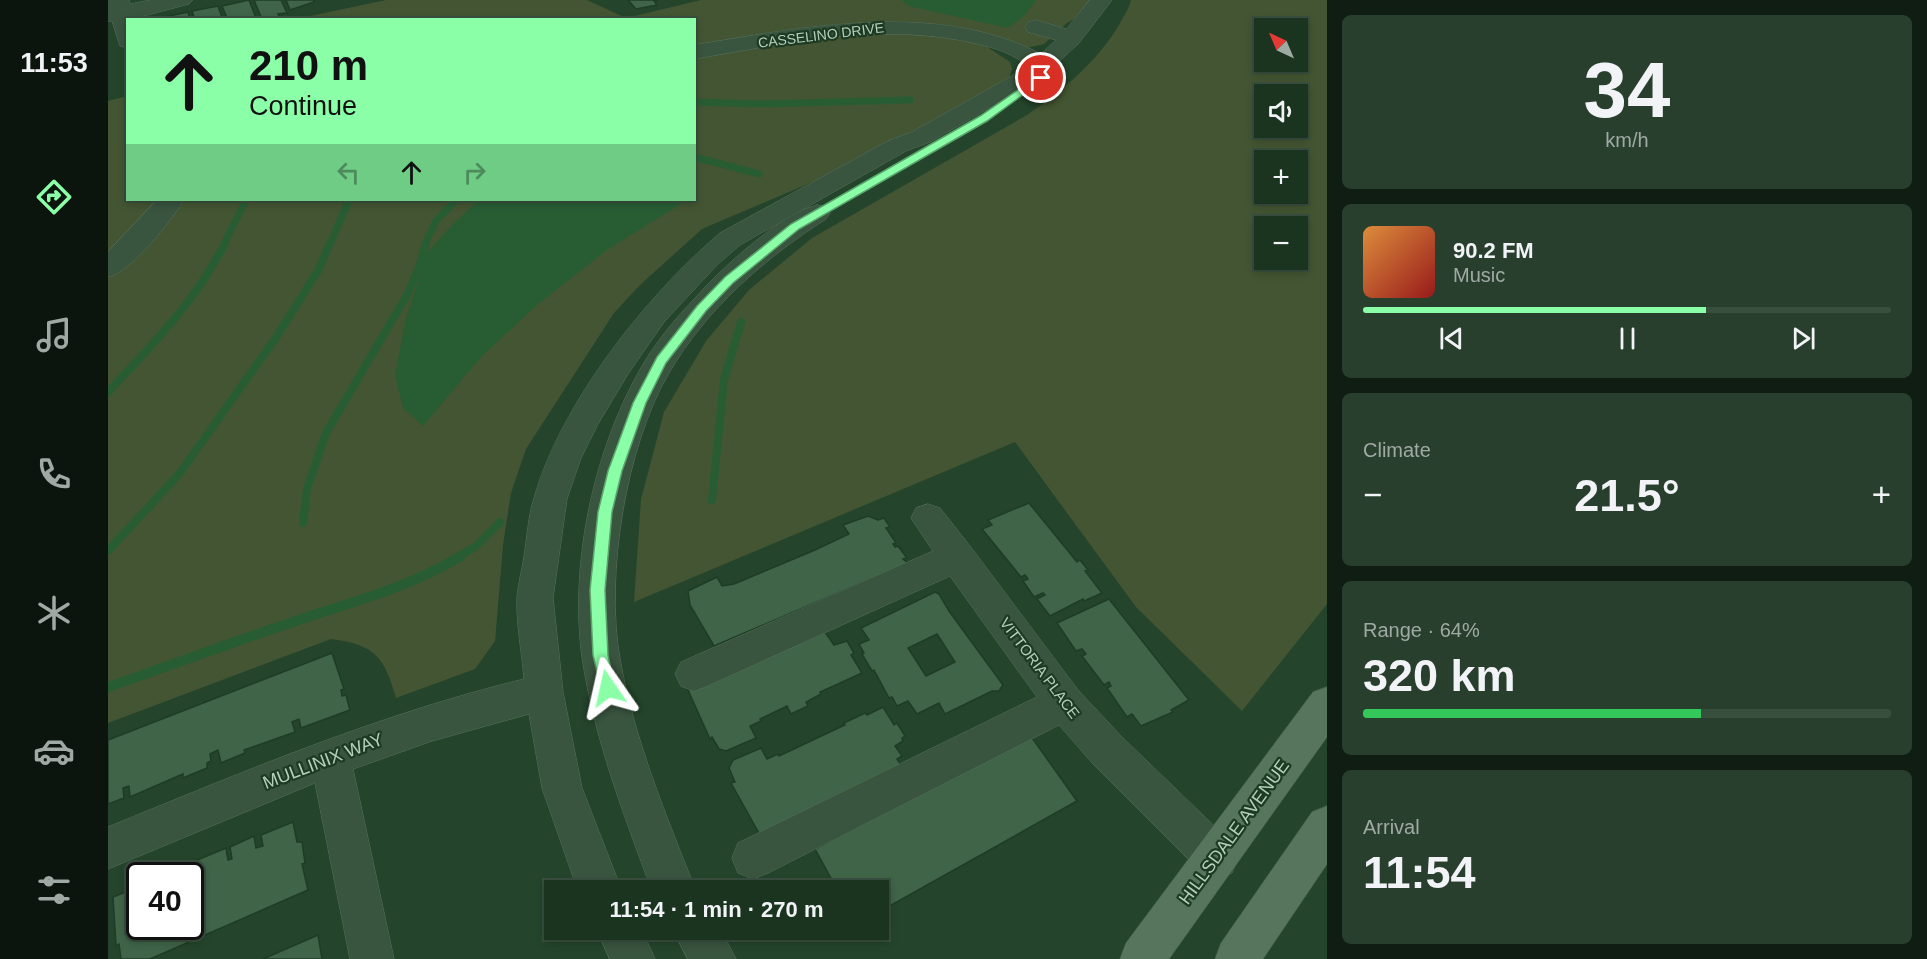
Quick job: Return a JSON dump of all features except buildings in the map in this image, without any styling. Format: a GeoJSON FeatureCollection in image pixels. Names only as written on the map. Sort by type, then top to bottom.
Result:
{"type":"FeatureCollection","features":[{"type":"Feature","properties":{"kind":"main road","name":"HILLSDALE AVENUE"},"geometry":{"type":"LineString","coordinates":[[1142,959],[1327,705]]}},
{"type":"Feature","properties":{"kind":"main road"},"geometry":{"type":"LineString","coordinates":[[1237,959],[1322,846]]}},
{"type":"Feature","properties":{"kind":"street"},"geometry":{"type":"LineString","coordinates":[[124,50],[115,9],[182,0]]}},
{"type":"Feature","properties":{"kind":"street"},"geometry":{"type":"LineString","coordinates":[[1041,65],[1071,38],[1101,0]]}},
{"type":"Feature","properties":{"kind":"street"},"geometry":{"type":"LineString","coordinates":[[979,130],[1038,96],[1065,74],[1096,37],[1119,0]]}},
{"type":"Feature","properties":{"kind":"street","name":"CASSELINO DRIVE"},"geometry":{"type":"LineString","coordinates":[[696,52],[804,35],[881,27],[948,33]]}},
{"type":"Feature","properties":{"kind":"street"},"geometry":{"type":"LineString","coordinates":[[1036,27],[1071,38]]}},
{"type":"Feature","properties":{"kind":"street"},"geometry":{"type":"LineString","coordinates":[[670,880],[637,793],[611,705],[601,655],[597,590],[599,555],[605,512],[627,436],[639,403],[661,360],[729,280],[795,226],[925,148],[1002,107],[1035,84],[1044,71],[1041,65],[1018,50],[991,40],[948,33]]}},
{"type":"Feature","properties":{"kind":"street"},"geometry":{"type":"LineString","coordinates":[[925,148],[917,130],[1009,78],[1012,69],[1010,62],[1004,56],[986,46],[948,33]]}},
{"type":"Feature","properties":{"kind":"street"},"geometry":{"type":"LineString","coordinates":[[596,880],[562,788],[544,692],[535,598],[550,500],[565,458],[584,420],[617,366],[654,315],[696,270],[720,232],[925,148]]}},
{"type":"Feature","properties":{"kind":"street"},"geometry":{"type":"LineString","coordinates":[[108,268],[136,241],[170,201]]}},
{"type":"Feature","properties":{"kind":"street","name":"VITTORIA PLACE"},"geometry":{"type":"LineString","coordinates":[[928,518],[1064,704],[1216,858]]}},
{"type":"Feature","properties":{"kind":"street"},"geometry":{"type":"LineString","coordinates":[[694,674],[958,556]]}},
{"type":"Feature","properties":{"kind":"street","name":"MULLINIX WAY"},"geometry":{"type":"LineString","coordinates":[[108,848],[330,757],[487,705],[544,692]]}},
{"type":"Feature","properties":{"kind":"street"},"geometry":{"type":"LineString","coordinates":[[753,858],[1064,704]]}},
{"type":"Feature","properties":{"kind":"street"},"geometry":{"type":"LineString","coordinates":[[330,757],[372,959]]}},
{"type":"Feature","properties":{"kind":"street"},"geometry":{"type":"LineString","coordinates":[[624,940],[633,959]]}},
{"type":"Feature","properties":{"kind":"street"},"geometry":{"type":"LineString","coordinates":[[702,940],[714,959]]}},
{"type":"Feature","properties":{"kind":"shaded area"},"geometry":{"type":"Polygon","coordinates":[[[386,0],[587,0],[626,18],[301,18],[386,0]]]}},
{"type":"Feature","properties":{"kind":"shaded area"},"geometry":{"type":"Polygon","coordinates":[[[701,0],[1101,0],[1098,6],[1067,23],[1044,44],[1018,50],[986,46],[1010,62],[1012,69],[1009,79],[897,146],[702,229],[640,285],[614,313],[526,449],[511,493],[503,545],[495,641],[475,669],[396,698],[387,672],[376,655],[358,645],[331,639],[108,723],[108,101],[126,96],[126,201],[696,201],[696,18],[626,18],[701,0]]]}},
{"type":"Feature","properties":{"kind":"shaded area"},"geometry":{"type":"Polygon","coordinates":[[[902,0],[1036,0],[1025,15],[1008,28],[908,6],[902,0]]]}},
{"type":"Feature","properties":{"kind":"shaded area"},"geometry":{"type":"Polygon","coordinates":[[[1131,0],[1327,0],[1327,604],[1242,711],[1136,607],[1015,442],[634,602],[641,499],[664,412],[706,341],[749,290],[812,238],[1027,115],[1053,96],[1100,52],[1131,0]]]}},
{"type":"Feature","properties":{"kind":"shaded area"},"geometry":{"type":"Polygon","coordinates":[[[478,201],[685,201],[607,250],[537,305],[481,357],[423,426],[403,408],[395,375],[406,318],[427,253],[478,201]]]}},
{"type":"Feature","properties":{"kind":"waterway"},"geometry":{"type":"LineString","coordinates":[[696,102],[759,104],[910,100]]}},
{"type":"Feature","properties":{"kind":"waterway"},"geometry":{"type":"LineString","coordinates":[[696,158],[759,174]]}},
{"type":"Feature","properties":{"kind":"waterway"},"geometry":{"type":"LineString","coordinates":[[224,244],[246,201]]}},
{"type":"Feature","properties":{"kind":"waterway"},"geometry":{"type":"LineString","coordinates":[[330,244],[349,201]]}},
{"type":"Feature","properties":{"kind":"waterway"},"geometry":{"type":"LineString","coordinates":[[425,244],[436,221],[455,201]]}},
{"type":"Feature","properties":{"kind":"waterway"},"geometry":{"type":"LineString","coordinates":[[108,392],[187,303],[225,243]]}},
{"type":"Feature","properties":{"kind":"waterway"},"geometry":{"type":"LineString","coordinates":[[108,551],[180,473],[277,336],[319,269],[330,243]]}},
{"type":"Feature","properties":{"kind":"waterway"},"geometry":{"type":"LineString","coordinates":[[303,523],[307,489],[326,433],[407,295],[426,243]]}},
{"type":"Feature","properties":{"kind":"waterway"},"geometry":{"type":"LineString","coordinates":[[712,500],[724,380],[741,322]]}},
{"type":"Feature","properties":{"kind":"waterway"},"geometry":{"type":"LineString","coordinates":[[458,557],[475,547],[500,522]]}},
{"type":"Feature","properties":{"kind":"waterway"},"geometry":{"type":"LineString","coordinates":[[108,687],[382,592],[442,567],[461,556]]}},
{"type":"Feature","properties":{"kind":"route"},"geometry":{"type":"LineString","coordinates":[[608,688],[601,655],[597,590],[605,512],[615,471],[639,403],[661,360],[729,280],[795,226],[1002,107],[1028,90],[1041,78]]}}]}
